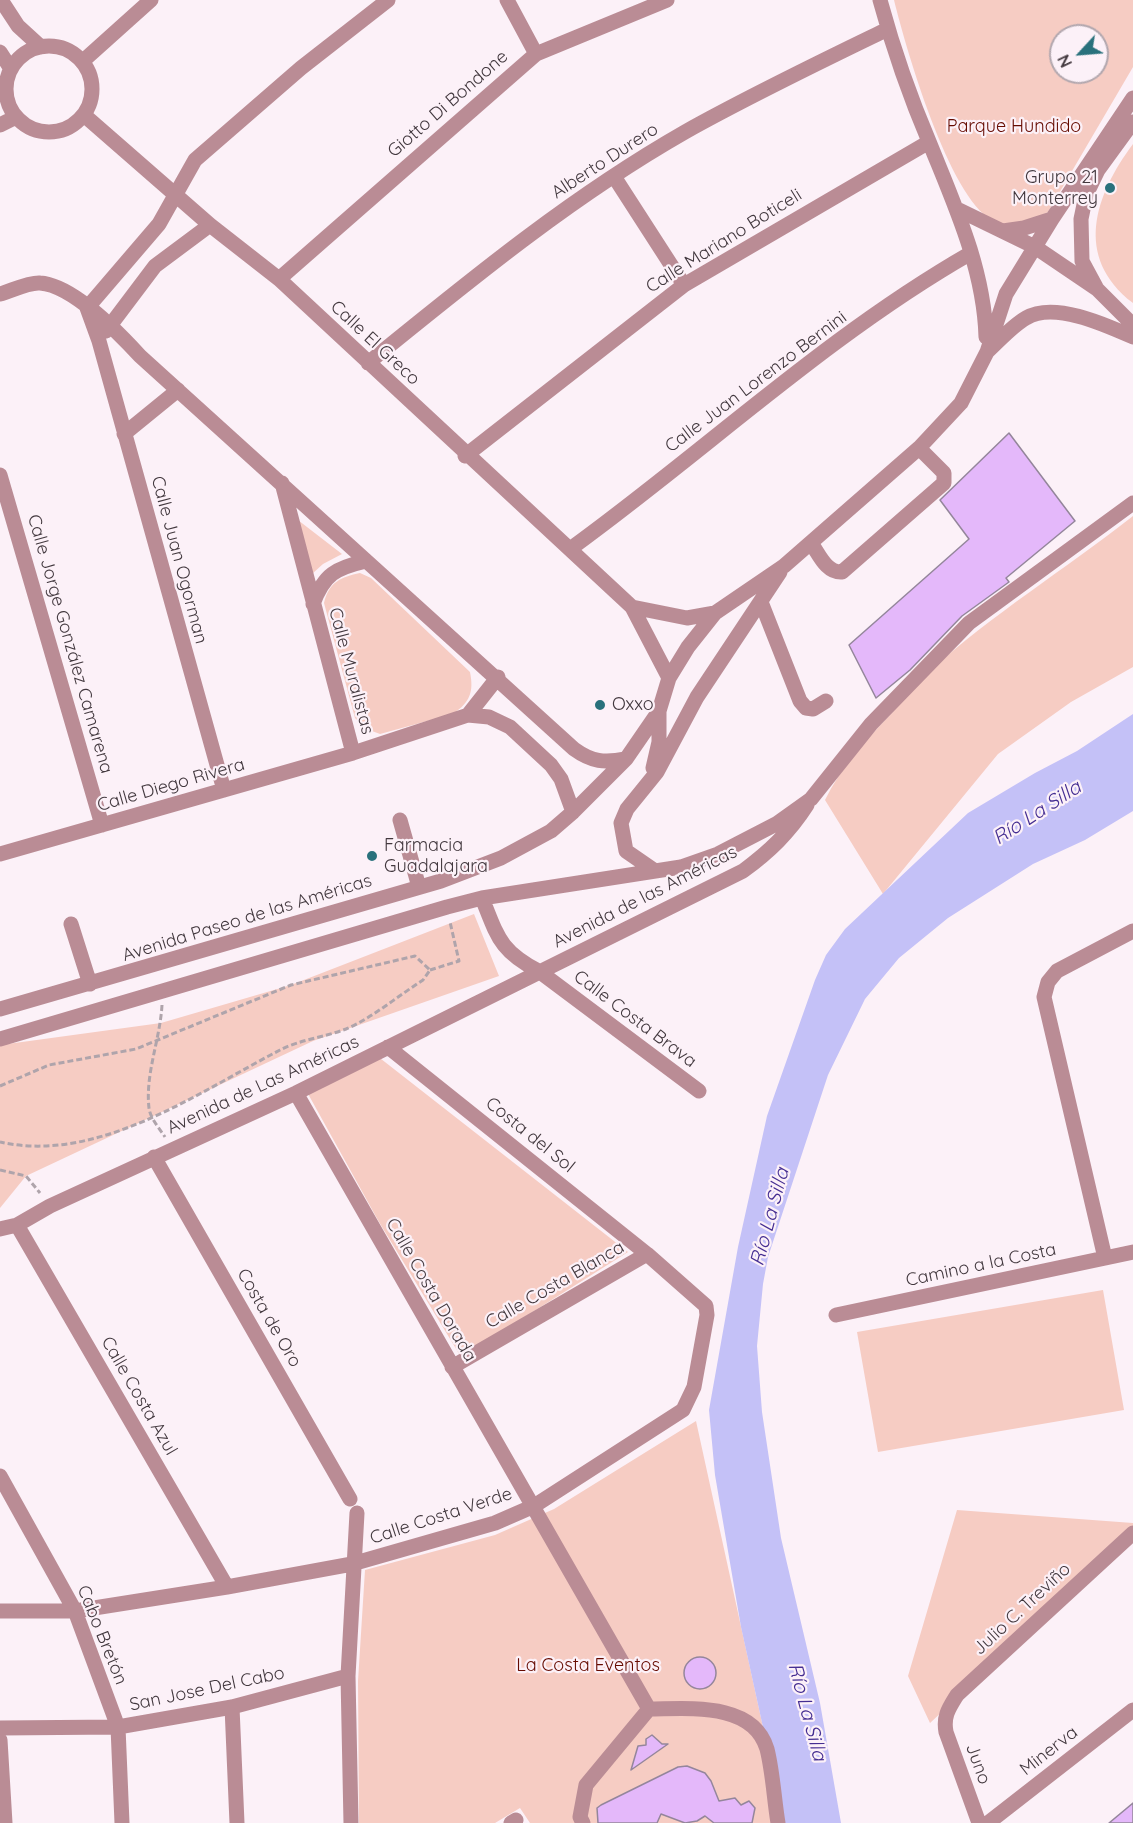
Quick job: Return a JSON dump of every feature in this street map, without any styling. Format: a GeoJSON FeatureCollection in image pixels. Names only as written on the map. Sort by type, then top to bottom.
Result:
{"type":"FeatureCollection","features":[{"type":"Feature","properties":{"kind":"street"},"geometry":{"type":"LineString","coordinates":[[1,0],[18,26],[41,46]]}},
{"type":"Feature","properties":{"kind":"street"},"geometry":{"type":"LineString","coordinates":[[82,61],[151,0]]}},
{"type":"Feature","properties":{"kind":"street"},"geometry":{"type":"LineString","coordinates":[[87,308],[159,224],[195,160],[301,68],[388,0]]}},
{"type":"Feature","properties":{"kind":"street"},"geometry":{"type":"LineString","coordinates":[[507,0],[536,54]]}},
{"type":"Feature","properties":{"kind":"street","name":"Giotto Di Bondone"},"geometry":{"type":"LineString","coordinates":[[279,279],[536,54],[668,0]]}},
{"type":"Feature","properties":{"kind":"street"},"geometry":{"type":"LineString","coordinates":[[880,0],[888,29],[929,141],[958,210],[985,310],[987,352]]}},
{"type":"Feature","properties":{"kind":"street","name":"Alberto Durero"},"geometry":{"type":"LineString","coordinates":[[368,363],[547,222],[683,134],[735,105],[888,29]]}},
{"type":"Feature","properties":{"kind":"street"},"geometry":{"type":"LineString","coordinates":[[41,46],[56,46],[71,51],[82,61],[90,74],[93,88],[84,115],[66,129],[43,132],[28,127],[16,117],[6,94],[11,69],[18,58],[41,46]]}},
{"type":"Feature","properties":{"kind":"street"},"geometry":{"type":"LineString","coordinates":[[0,52],[11,69]]}},
{"type":"Feature","properties":{"kind":"street","name":"Avenida Paseo de las Américas"},"geometry":{"type":"LineString","coordinates":[[0,1009],[419,887],[501,858],[551,831],[626,759],[659,711],[669,678],[688,647],[716,614],[784,566],[811,543],[919,448],[961,404],[987,352],[1006,294],[1052,219],[1133,98]]}},
{"type":"Feature","properties":{"kind":"street","name":"Calle El Greco"},"geometry":{"type":"LineString","coordinates":[[84,115],[210,225],[279,279],[465,456],[632,607],[669,678]]}},
{"type":"Feature","properties":{"kind":"street"},"geometry":{"type":"LineString","coordinates":[[0,125],[16,117]]}},
{"type":"Feature","properties":{"kind":"street"},"geometry":{"type":"LineString","coordinates":[[1097,289],[1082,261],[1081,219],[1086,195],[1098,170],[1133,122]]}},
{"type":"Feature","properties":{"kind":"street","name":"Calle Mariano Boticeli"},"geometry":{"type":"LineString","coordinates":[[465,456],[684,285],[929,141]]}},
{"type":"Feature","properties":{"kind":"street"},"geometry":{"type":"LineString","coordinates":[[615,178],[684,285]]}},
{"type":"Feature","properties":{"kind":"street"},"geometry":{"type":"LineString","coordinates":[[958,210],[1035,247],[1097,289],[1133,325]]}},
{"type":"Feature","properties":{"kind":"street"},"geometry":{"type":"LineString","coordinates":[[1003,231],[1024,228],[1052,219]]}},
{"type":"Feature","properties":{"kind":"street"},"geometry":{"type":"LineString","coordinates":[[99,341],[155,266],[210,225]]}},
{"type":"Feature","properties":{"kind":"street","name":"Calle Juan Lorenzo Bernini"},"geometry":{"type":"LineString","coordinates":[[570,549],[807,365],[921,282],[971,253]]}},
{"type":"Feature","properties":{"kind":"street"},"geometry":{"type":"LineString","coordinates":[[0,294],[39,282],[59,288],[110,324],[140,356],[587,759],[605,763],[626,759]]}},
{"type":"Feature","properties":{"kind":"street","name":"Calle Juan Ogorman"},"geometry":{"type":"LineString","coordinates":[[87,308],[99,341],[224,790]]}},
{"type":"Feature","properties":{"kind":"street"},"geometry":{"type":"LineString","coordinates":[[987,352],[1026,317],[1040,313],[1064,314],[1103,324],[1133,337]]}},
{"type":"Feature","properties":{"kind":"street"},"geometry":{"type":"LineString","coordinates":[[124,434],[178,390]]}},
{"type":"Feature","properties":{"kind":"street"},"geometry":{"type":"LineString","coordinates":[[811,543],[829,569],[834,573],[842,572],[944,483],[944,472],[919,448]]}},
{"type":"Feature","properties":{"kind":"street","name":"Calle Jorge González Camarena"},"geometry":{"type":"LineString","coordinates":[[0,475],[102,825]]}},
{"type":"Feature","properties":{"kind":"street","name":"Calle Muralistas"},"geometry":{"type":"LineString","coordinates":[[282,483],[353,753],[468,715],[489,717],[510,727],[551,765],[561,779],[573,812]]}},
{"type":"Feature","properties":{"kind":"street"},"geometry":{"type":"LineString","coordinates":[[0,1039],[447,907],[482,898],[681,867],[718,854],[776,824],[811,799],[871,724],[969,623],[1133,503]]}},
{"type":"Feature","properties":{"kind":"street"},"geometry":{"type":"LineString","coordinates":[[313,604],[320,585],[332,574],[344,566],[366,561]]}},
{"type":"Feature","properties":{"kind":"street"},"geometry":{"type":"LineString","coordinates":[[655,871],[626,851],[622,841],[621,824],[627,809],[644,791],[685,725],[697,697],[784,566]]}},
{"type":"Feature","properties":{"kind":"street"},"geometry":{"type":"LineString","coordinates":[[761,602],[800,701],[806,708],[813,709],[826,701]]}},
{"type":"Feature","properties":{"kind":"street"},"geometry":{"type":"LineString","coordinates":[[632,607],[687,618],[716,614]]}},
{"type":"Feature","properties":{"kind":"street"},"geometry":{"type":"LineString","coordinates":[[468,715],[498,677]]}},
{"type":"Feature","properties":{"kind":"street"},"geometry":{"type":"LineString","coordinates":[[644,791],[659,742],[659,711]]}},
{"type":"Feature","properties":{"kind":"street","name":"Calle Diego Rivera"},"geometry":{"type":"LineString","coordinates":[[0,854],[353,753]]}},
{"type":"Feature","properties":{"kind":"street","name":"Avenida de las Américas"},"geometry":{"type":"LineString","coordinates":[[540,972],[742,871],[770,851],[792,829],[811,799]]}},
{"type":"Feature","properties":{"kind":"street"},"geometry":{"type":"LineString","coordinates":[[400,820],[419,887]]}},
{"type":"Feature","properties":{"kind":"street","name":"Calle Costa Brava"},"geometry":{"type":"LineString","coordinates":[[482,898],[500,942],[516,959],[540,972],[699,1091]]}},
{"type":"Feature","properties":{"kind":"street"},"geometry":{"type":"LineString","coordinates":[[71,924],[90,984]]}},
{"type":"Feature","properties":{"kind":"street"},"geometry":{"type":"LineString","coordinates":[[1105,1258],[1044,997],[1048,982],[1057,971],[1133,931]]}},
{"type":"Feature","properties":{"kind":"street","name":"Avenida de Las Américas"},"geometry":{"type":"LineString","coordinates":[[0,1229],[17,1225],[50,1206],[296,1093],[540,972]]}},
{"type":"Feature","properties":{"kind":"street","name":"Costa del Sol"},"geometry":{"type":"LineString","coordinates":[[388,1047],[647,1254]]}},
{"type":"Feature","properties":{"kind":"street","name":"Calle Costa Dorada"},"geometry":{"type":"LineString","coordinates":[[296,1093],[648,1709]]}},
{"type":"Feature","properties":{"kind":"street","name":"Costa de Oro"},"geometry":{"type":"LineString","coordinates":[[154,1157],[350,1499]]}},
{"type":"Feature","properties":{"kind":"street","name":"Calle Costa Azul"},"geometry":{"type":"LineString","coordinates":[[17,1225],[226,1587]]}},
{"type":"Feature","properties":{"kind":"street","name":"Camino a la Costa"},"geometry":{"type":"LineString","coordinates":[[836,1315],[1133,1252]]}},
{"type":"Feature","properties":{"kind":"street","name":"Calle Costa Blanca"},"geometry":{"type":"LineString","coordinates":[[452,1367],[647,1254]]}},
{"type":"Feature","properties":{"kind":"street","name":"Calle Costa Verde"},"geometry":{"type":"LineString","coordinates":[[0,1611],[75,1611],[352,1564],[495,1523],[534,1506],[683,1410],[689,1400],[694,1387],[707,1315],[706,1306],[647,1254]]}},
{"type":"Feature","properties":{"kind":"street","name":"Cabo Bretón"},"geometry":{"type":"LineString","coordinates":[[0,1476],[75,1611],[118,1727],[122,1823]]}},
{"type":"Feature","properties":{"kind":"street"},"geometry":{"type":"LineString","coordinates":[[351,1823],[348,1676],[352,1564],[357,1514]]}},
{"type":"Feature","properties":{"kind":"street","name":"Julio C. Treviño"},"geometry":{"type":"LineString","coordinates":[[944,1718],[957,1695],[1133,1533]]}},
{"type":"Feature","properties":{"kind":"street","name":"San Jose Del Cabo"},"geometry":{"type":"LineString","coordinates":[[0,1728],[118,1727],[232,1707],[348,1676]]}},
{"type":"Feature","properties":{"kind":"street"},"geometry":{"type":"LineString","coordinates":[[232,1707],[237,1823]]}},
{"type":"Feature","properties":{"kind":"street"},"geometry":{"type":"LineString","coordinates":[[583,1823],[580,1817],[586,1785],[648,1709],[709,1708],[748,1723],[767,1748],[778,1823]]}},
{"type":"Feature","properties":{"kind":"street","name":"Minerva"},"geometry":{"type":"LineString","coordinates":[[988,1823],[1133,1710]]}},
{"type":"Feature","properties":{"kind":"street","name":"Juno"},"geometry":{"type":"LineString","coordinates":[[944,1718],[946,1732],[979,1823]]}},
{"type":"Feature","properties":{"kind":"street"},"geometry":{"type":"LineString","coordinates":[[0,1740],[5,1823]]}},
{"type":"Feature","properties":{"kind":"path"},"geometry":{"type":"LineString","coordinates":[[0,1142],[25,1148],[67,1143],[122,1131],[223,1083],[283,1048],[348,1028],[423,980],[430,970],[459,961],[447,907]]}},
{"type":"Feature","properties":{"kind":"path"},"geometry":{"type":"LineString","coordinates":[[0,1086],[49,1065],[136,1049],[291,985],[415,956],[430,970]]}},
{"type":"Feature","properties":{"kind":"path"},"geometry":{"type":"LineString","coordinates":[[161,1023],[152,1058],[149,1110],[172,1149]]}},
{"type":"Feature","properties":{"kind":"path"},"geometry":{"type":"LineString","coordinates":[[0,1170],[26,1176],[50,1206]]}},
{"type":"Feature","properties":{"kind":"green space","name":"Parque Hundido"},"geometry":{"type":"Polygon","coordinates":[[[894,0],[1133,0],[1133,67],[1048,212],[1021,224],[999,224],[992,220],[976,206],[960,183],[931,120],[908,52],[894,0]]]}},
{"type":"Feature","properties":{"kind":"green space"},"geometry":{"type":"Polygon","coordinates":[[[1133,144],[1133,303],[1114,285],[1102,266],[1097,246],[1096,225],[1100,205],[1109,184],[1133,144]]]}},
{"type":"Feature","properties":{"kind":"green space"},"geometry":{"type":"Polygon","coordinates":[[[1133,516],[1133,667],[1071,702],[998,754],[883,894],[825,800],[838,777],[862,745],[929,672],[1004,611],[1133,516]]]}},
{"type":"Feature","properties":{"kind":"green space"},"geometry":{"type":"Polygon","coordinates":[[[294,517],[342,554],[323,564],[312,574],[294,517]]]}},
{"type":"Feature","properties":{"kind":"green space"},"geometry":{"type":"Polygon","coordinates":[[[360,573],[371,578],[470,672],[471,691],[467,701],[453,714],[380,734],[364,728],[355,718],[324,603],[333,585],[347,576],[360,573]]]}},
{"type":"Feature","properties":{"kind":"green space"},"geometry":{"type":"Polygon","coordinates":[[[474,914],[499,976],[313,1041],[26,1176],[0,1208],[0,1045],[161,1023],[291,985],[474,914]]]}},
{"type":"Feature","properties":{"kind":"green space"},"geometry":{"type":"Polygon","coordinates":[[[376,1055],[628,1252],[461,1357],[379,1222],[307,1092],[376,1055]]]}},
{"type":"Feature","properties":{"kind":"green space"},"geometry":{"type":"Polygon","coordinates":[[[1103,1290],[1124,1410],[878,1452],[857,1332],[1103,1290]]]}},
{"type":"Feature","properties":{"kind":"green space","name":"La Costa Eventos"},"geometry":{"type":"Polygon","coordinates":[[[696,1421],[784,1823],[530,1823],[520,1808],[495,1823],[359,1823],[358,1681],[365,1570],[495,1535],[554,1509],[696,1421]]]}},
{"type":"Feature","properties":{"kind":"green space"},"geometry":{"type":"Polygon","coordinates":[[[957,1510],[1133,1523],[1133,1534],[930,1723],[908,1676],[957,1510]]]}},
{"type":"Feature","properties":{"kind":"water","name":"Río La Silla"},"geometry":{"type":"Polygon","coordinates":[[[1133,714],[1133,811],[1085,840],[1033,864],[948,918],[899,958],[865,999],[828,1075],[768,1257],[757,1346],[762,1412],[781,1538],[820,1703],[841,1823],[784,1823],[741,1627],[715,1475],[709,1410],[738,1247],[767,1116],[815,980],[826,955],[845,929],[968,813],[1077,751],[1133,714]]]}},
{"type":"Feature","properties":{"kind":"building"},"geometry":{"type":"Polygon","coordinates":[[[1009,433],[1075,521],[1006,578],[1009,582],[962,616],[910,670],[876,698],[849,645],[969,539],[940,500],[1009,433]]]}},
{"type":"Feature","properties":{"kind":"building"},"geometry":{"type":"Polygon","coordinates":[[[700,1657],[711,1662],[716,1673],[711,1684],[700,1689],[689,1684],[684,1673],[689,1662],[700,1657]]]}},
{"type":"Feature","properties":{"kind":"building"},"geometry":{"type":"Polygon","coordinates":[[[652,1735],[662,1744],[668,1744],[631,1770],[638,1746],[646,1745],[646,1739],[652,1735]]]}},
{"type":"Feature","properties":{"kind":"building"},"geometry":{"type":"Polygon","coordinates":[[[687,1766],[705,1773],[719,1801],[735,1798],[741,1805],[749,1801],[755,1808],[752,1823],[714,1823],[705,1816],[697,1821],[685,1823],[661,1814],[657,1823],[598,1823],[597,1808],[601,1805],[678,1767],[687,1766]]]}},
{"type":"Feature","properties":{"kind":"building"},"geometry":{"type":"Polygon","coordinates":[[[1133,1803],[1133,1823],[1109,1823],[1133,1803]]]}},
{"type":"Feature","properties":{"kind":"place","name":"Grupo 21 Monterrey"},"geometry":{"type":"Point","coordinates":[1110,188]}},
{"type":"Feature","properties":{"kind":"place","name":"Oxxo"},"geometry":{"type":"Point","coordinates":[600,705]}},
{"type":"Feature","properties":{"kind":"place","name":"Farmacia Guadalajara"},"geometry":{"type":"Point","coordinates":[372,856]}}]}
